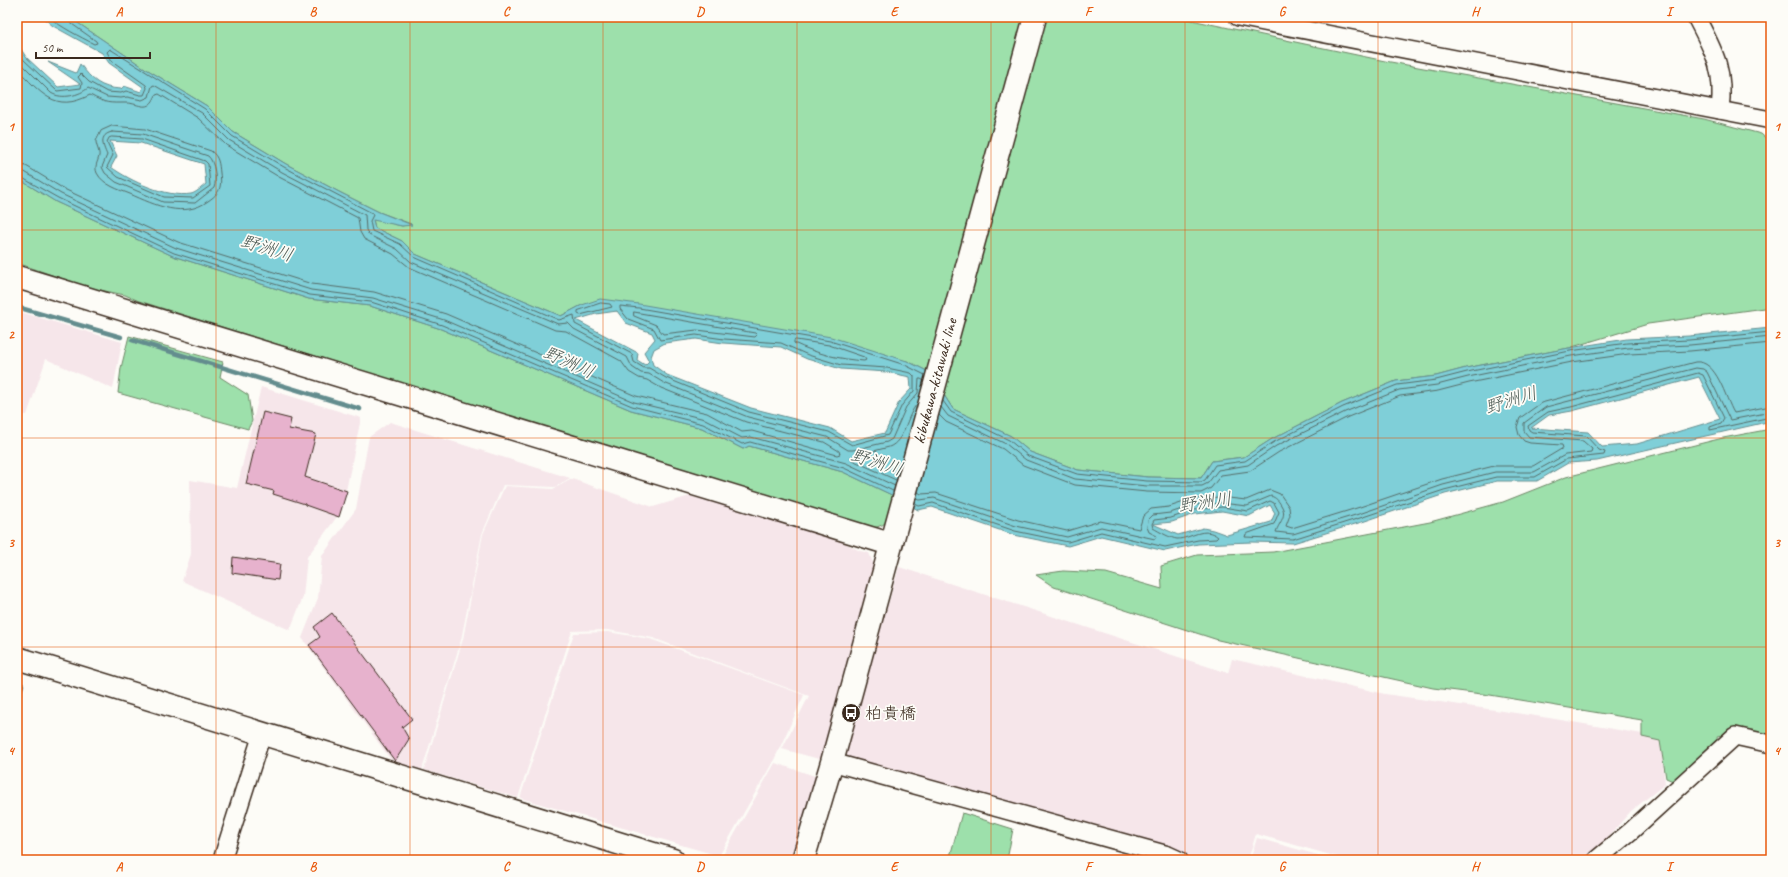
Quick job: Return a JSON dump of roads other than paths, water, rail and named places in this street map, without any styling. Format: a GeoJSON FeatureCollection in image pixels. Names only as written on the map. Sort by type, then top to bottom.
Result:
{"type":"FeatureCollection","features":[{"type":"Feature","properties":{"kind":"street","name":"kibukawa-kitawaki line"},"geometry":{"type":"LineString","coordinates":[[803,860],[832,762],[1013,92],[1035,17]]}},
{"type":"Feature","properties":{"kind":"street"},"geometry":{"type":"LineString","coordinates":[[1238,17],[1771,120]]}},
{"type":"Feature","properties":{"kind":"street"},"geometry":{"type":"LineString","coordinates":[[1696,17],[1719,67],[1722,90],[1720,110]]}},
{"type":"Feature","properties":{"kind":"street"},"geometry":{"type":"LineString","coordinates":[[17,277],[893,535]]}},
{"type":"Feature","properties":{"kind":"street"},"geometry":{"type":"LineString","coordinates":[[17,658],[673,860]]}},
{"type":"Feature","properties":{"kind":"street"},"geometry":{"type":"LineString","coordinates":[[222,860],[262,734]]}},
{"type":"Feature","properties":{"kind":"street"},"geometry":{"type":"LineString","coordinates":[[1596,860],[1631,831],[1735,736],[1771,744]]}},
{"type":"Feature","properties":{"kind":"street"},"geometry":{"type":"LineString","coordinates":[[832,762],[1168,855],[1179,860]]}},
{"type":"Feature","properties":{"kind":"water","name":"野洲川"},"geometry":{"type":"Polygon","coordinates":[[[42,17],[69,17],[143,67],[207,106],[233,132],[286,164],[341,193],[379,212],[412,225],[402,226],[373,220],[375,228],[402,241],[415,254],[561,316],[582,305],[600,299],[639,304],[831,337],[907,361],[929,372],[953,409],[1011,436],[1030,452],[1078,470],[1148,477],[1201,478],[1212,461],[1244,457],[1272,439],[1342,403],[1396,381],[1436,376],[1466,368],[1569,348],[1627,339],[1689,336],[1771,328],[1771,421],[1597,461],[1568,463],[1537,481],[1497,481],[1445,494],[1293,543],[1252,542],[1198,544],[1165,551],[1101,536],[1068,546],[1014,535],[932,507],[918,510],[896,497],[843,472],[749,446],[743,449],[702,428],[631,410],[441,329],[370,306],[309,299],[173,256],[56,202],[17,178],[17,43],[26,57],[58,87],[80,84],[48,62],[76,73],[80,64],[93,79],[107,87],[121,89],[124,86],[141,92],[143,87],[109,63],[102,53],[53,26],[42,17]],[[110,141],[117,156],[111,167],[138,183],[160,191],[181,195],[191,194],[206,184],[204,164],[141,143],[110,141]],[[617,311],[596,314],[576,320],[638,353],[637,360],[645,365],[649,361],[644,352],[655,339],[652,333],[626,323],[617,311]],[[696,339],[665,343],[654,349],[651,357],[653,365],[667,375],[751,408],[830,428],[851,441],[885,433],[899,402],[911,389],[910,377],[887,372],[841,369],[807,359],[781,347],[723,343],[696,339]],[[1699,377],[1572,411],[1549,415],[1531,428],[1588,432],[1602,447],[1637,444],[1720,419],[1699,377]],[[1270,505],[1249,516],[1222,511],[1195,514],[1172,522],[1153,524],[1178,535],[1203,528],[1227,535],[1271,522],[1275,513],[1270,505]]]}},
{"type":"Feature","properties":{"kind":"waterway"},"geometry":{"type":"LineString","coordinates":[[17,307],[121,337]]}},
{"type":"Feature","properties":{"kind":"waterway"},"geometry":{"type":"LineString","coordinates":[[132,340],[360,409]]}},
{"type":"Feature","properties":{"kind":"waterway"},"geometry":{"type":"LineString","coordinates":[[17,684],[22,685],[17,700]]}},
{"type":"Feature","properties":{"kind":"place","name":"柏貴橋"},"geometry":{"type":"Point","coordinates":[851,713]}}]}
